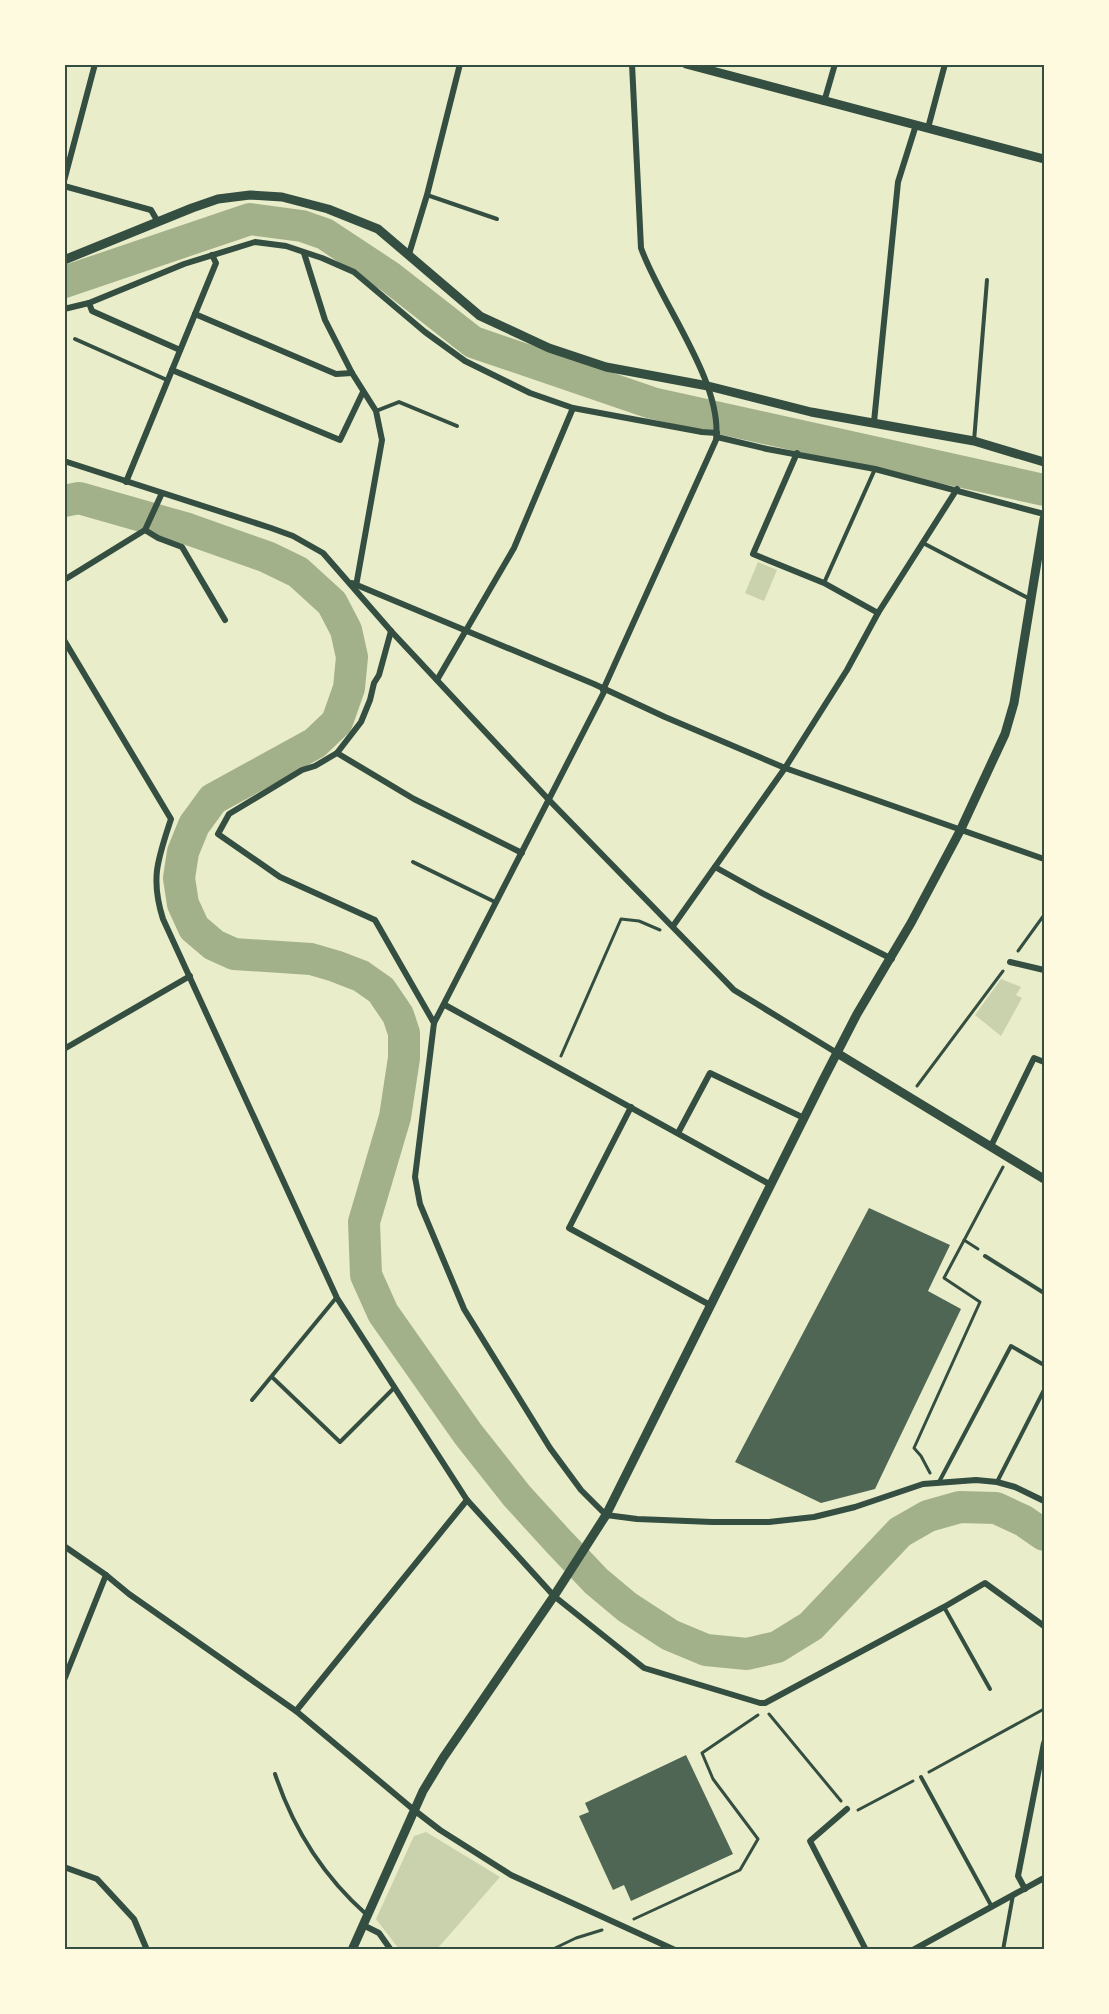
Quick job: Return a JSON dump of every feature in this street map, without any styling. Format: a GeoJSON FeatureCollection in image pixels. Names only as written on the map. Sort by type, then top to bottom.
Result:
{"type":"FeatureCollection","features":[{"type":"Feature","properties":{"kind":"street"},"geometry":{"type":"LineString","coordinates":[[64,181],[95,64]]}},
{"type":"Feature","properties":{"kind":"street"},"geometry":{"type":"LineString","coordinates":[[409,254],[427,195],[460,64]]}},
{"type":"Feature","properties":{"kind":"street"},"geometry":{"type":"LineString","coordinates":[[632,64],[641,248],[650,272],[710,390],[717,435],[604,690],[434,1023],[414,1177],[420,1204],[464,1309],[550,1448],[581,1490],[606,1515],[637,1519],[769,1522],[814,1517],[855,1507],[922,1484],[976,1480],[1015,1487],[1044,1501]]}},
{"type":"Feature","properties":{"kind":"street"},"geometry":{"type":"LineString","coordinates":[[686,64],[1044,159]]}},
{"type":"Feature","properties":{"kind":"street"},"geometry":{"type":"LineString","coordinates":[[824,102],[835,64]]}},
{"type":"Feature","properties":{"kind":"street"},"geometry":{"type":"LineString","coordinates":[[928,128],[945,64]]}},
{"type":"Feature","properties":{"kind":"street"},"geometry":{"type":"LineString","coordinates":[[874,422],[898,182],[916,125]]}},
{"type":"Feature","properties":{"kind":"street"},"geometry":{"type":"LineString","coordinates":[[64,186],[151,210],[158,222]]}},
{"type":"Feature","properties":{"kind":"street"},"geometry":{"type":"LineString","coordinates":[[64,260],[218,199],[250,195],[282,197],[306,202],[378,229],[480,316],[549,348],[606,367],[811,412],[974,441],[1044,462]]}},
{"type":"Feature","properties":{"kind":"street"},"geometry":{"type":"LineString","coordinates":[[64,309],[89,303],[184,264],[255,242],[286,246],[354,272],[425,332],[465,361],[530,393],[573,408],[717,435],[875,469],[1044,514]]}},
{"type":"Feature","properties":{"kind":"street"},"geometry":{"type":"LineString","coordinates":[[304,253],[325,320],[352,373],[376,411],[381,440],[356,586]]}},
{"type":"Feature","properties":{"kind":"street"},"geometry":{"type":"LineString","coordinates":[[126,482],[216,262],[212,255]]}},
{"type":"Feature","properties":{"kind":"street"},"geometry":{"type":"LineString","coordinates":[[89,303],[92,311],[180,350]]}},
{"type":"Feature","properties":{"kind":"street"},"geometry":{"type":"LineString","coordinates":[[195,314],[336,374],[352,373]]}},
{"type":"Feature","properties":{"kind":"street"},"geometry":{"type":"LineString","coordinates":[[172,370],[340,440],[363,392]]}},
{"type":"Feature","properties":{"kind":"street"},"geometry":{"type":"LineString","coordinates":[[437,680],[514,548],[573,408]]}},
{"type":"Feature","properties":{"kind":"street"},"geometry":{"type":"LineString","coordinates":[[796,453],[753,554],[824,583],[878,613]]}},
{"type":"Feature","properties":{"kind":"street"},"geometry":{"type":"LineString","coordinates":[[64,461],[293,536],[323,553],[549,800],[734,990],[1044,1179]]}},
{"type":"Feature","properties":{"kind":"street"},"geometry":{"type":"LineString","coordinates":[[670,924],[715,867],[785,768],[847,670],[878,613],[957,489]]}},
{"type":"Feature","properties":{"kind":"street"},"geometry":{"type":"LineString","coordinates":[[64,580],[145,530],[162,493]]}},
{"type":"Feature","properties":{"kind":"street"},"geometry":{"type":"LineString","coordinates":[[352,1950],[414,1810],[442,1758],[554,1596],[606,1515],[857,1014],[892,959],[960,831],[1005,734],[1011,714],[1044,519]]}},
{"type":"Feature","properties":{"kind":"street"},"geometry":{"type":"LineString","coordinates":[[145,530],[158,538],[182,546],[225,620]]}},
{"type":"Feature","properties":{"kind":"street"},"geometry":{"type":"LineString","coordinates":[[344,578],[356,586],[466,630],[785,768],[1044,859]]}},
{"type":"Feature","properties":{"kind":"street"},"geometry":{"type":"LineString","coordinates":[[392,631],[379,675],[374,683],[361,722],[337,753],[315,766],[302,770],[229,814],[218,834],[280,877],[375,920],[434,1023]]}},
{"type":"Feature","properties":{"kind":"street"},"geometry":{"type":"LineString","coordinates":[[64,640],[171,819],[158,858],[155,886],[163,919],[337,1298],[467,1500],[554,1596],[644,1668],[760,1703],[944,1607],[985,1583],[1044,1626]]}},
{"type":"Feature","properties":{"kind":"street"},"geometry":{"type":"LineString","coordinates":[[337,753],[414,799],[522,853]]}},
{"type":"Feature","properties":{"kind":"street"},"geometry":{"type":"LineString","coordinates":[[715,867],[892,959]]}},
{"type":"Feature","properties":{"kind":"street"},"geometry":{"type":"LineString","coordinates":[[1010,962],[1044,970]]}},
{"type":"Feature","properties":{"kind":"street"},"geometry":{"type":"LineString","coordinates":[[1019,971],[1024,965]]}},
{"type":"Feature","properties":{"kind":"street"},"geometry":{"type":"LineString","coordinates":[[64,1049],[190,976]]}},
{"type":"Feature","properties":{"kind":"street"},"geometry":{"type":"LineString","coordinates":[[445,1005],[771,1185]]}},
{"type":"Feature","properties":{"kind":"street"},"geometry":{"type":"LineString","coordinates":[[991,1146],[1034,1058],[1044,1062]]}},
{"type":"Feature","properties":{"kind":"street"},"geometry":{"type":"LineString","coordinates":[[678,1133],[710,1073],[804,1118]]}},
{"type":"Feature","properties":{"kind":"street"},"geometry":{"type":"LineString","coordinates":[[631,1107],[569,1228],[710,1305]]}},
{"type":"Feature","properties":{"kind":"street"},"geometry":{"type":"LineString","coordinates":[[297,1711],[467,1500]]}},
{"type":"Feature","properties":{"kind":"street"},"geometry":{"type":"LineString","coordinates":[[64,1546],[297,1711],[440,1830],[511,1875],[675,1950]]}},
{"type":"Feature","properties":{"kind":"street"},"geometry":{"type":"LineString","coordinates":[[64,1680],[106,1575]]}},
{"type":"Feature","properties":{"kind":"street"},"geometry":{"type":"LineString","coordinates":[[1025,1889],[1018,1876],[1044,1743]]}},
{"type":"Feature","properties":{"kind":"street"},"geometry":{"type":"LineString","coordinates":[[847,1809],[810,1841],[866,1950]]}},
{"type":"Feature","properties":{"kind":"street"},"geometry":{"type":"LineString","coordinates":[[64,1867],[97,1879],[134,1919],[147,1950]]}},
{"type":"Feature","properties":{"kind":"street"},"geometry":{"type":"LineString","coordinates":[[913,1950],[1044,1878]]}},
{"type":"Feature","properties":{"kind":"street"},"geometry":{"type":"LineString","coordinates":[[366,1920],[391,1950]]}},
{"type":"Feature","properties":{"kind":"lane"},"geometry":{"type":"LineString","coordinates":[[427,195],[497,219]]}},
{"type":"Feature","properties":{"kind":"lane"},"geometry":{"type":"LineString","coordinates":[[974,441],[987,280]]}},
{"type":"Feature","properties":{"kind":"lane"},"geometry":{"type":"LineString","coordinates":[[75,339],[167,380]]}},
{"type":"Feature","properties":{"kind":"lane"},"geometry":{"type":"LineString","coordinates":[[376,411],[399,402],[457,426]]}},
{"type":"Feature","properties":{"kind":"lane"},"geometry":{"type":"LineString","coordinates":[[824,583],[875,469]]}},
{"type":"Feature","properties":{"kind":"lane"},"geometry":{"type":"LineString","coordinates":[[922,542],[1030,599]]}},
{"type":"Feature","properties":{"kind":"lane"},"geometry":{"type":"LineString","coordinates":[[413,862],[497,903]]}},
{"type":"Feature","properties":{"kind":"lane"},"geometry":{"type":"LineString","coordinates":[[986,1256],[1044,1293]]}},
{"type":"Feature","properties":{"kind":"lane"},"geometry":{"type":"LineString","coordinates":[[252,1400],[337,1298]]}},
{"type":"Feature","properties":{"kind":"lane"},"geometry":{"type":"LineString","coordinates":[[937,1482],[1011,1346],[1044,1365]]}},
{"type":"Feature","properties":{"kind":"lane"},"geometry":{"type":"LineString","coordinates":[[272,1377],[340,1442],[394,1387]]}},
{"type":"Feature","properties":{"kind":"lane"},"geometry":{"type":"LineString","coordinates":[[997,1482],[1044,1390]]}},
{"type":"Feature","properties":{"kind":"lane"},"geometry":{"type":"LineString","coordinates":[[944,1607],[990,1689]]}},
{"type":"Feature","properties":{"kind":"lane"},"geometry":{"type":"LineString","coordinates":[[275,1774],[282,1796],[317,1861],[366,1920]]}},
{"type":"Feature","properties":{"kind":"lane"},"geometry":{"type":"LineString","coordinates":[[921,1777],[992,1907]]}},
{"type":"Feature","properties":{"kind":"lane"},"geometry":{"type":"LineString","coordinates":[[1003,1950],[1013,1895]]}},
{"type":"Feature","properties":{"kind":"path"},"geometry":{"type":"LineString","coordinates":[[909,1097],[1044,915]]}},
{"type":"Feature","properties":{"kind":"path"},"geometry":{"type":"LineString","coordinates":[[557,1066],[621,919],[639,921],[659,931],[670,924]]}},
{"type":"Feature","properties":{"kind":"path"},"geometry":{"type":"LineString","coordinates":[[937,1482],[914,1448],[980,1302],[944,1278],[1004,1166]]}},
{"type":"Feature","properties":{"kind":"path"},"geometry":{"type":"LineString","coordinates":[[964,1240],[986,1256]]}},
{"type":"Feature","properties":{"kind":"path"},"geometry":{"type":"LineString","coordinates":[[760,1703],[851,1814],[1044,1710]]}},
{"type":"Feature","properties":{"kind":"path"},"geometry":{"type":"LineString","coordinates":[[551,1950],[576,1938],[621,1925],[740,1870],[758,1839],[713,1779],[702,1753],[766,1710]]}},
{"type":"Feature","properties":{"kind":"green space"},"geometry":{"type":"Polygon","coordinates":[[[758,562],[777,570],[764,601],[745,593],[758,562]]]}},
{"type":"Feature","properties":{"kind":"green space"},"geometry":{"type":"Polygon","coordinates":[[[1001,979],[1021,987],[1016,995],[1022,998],[1001,1036],[975,1015],[1001,979]]]}},
{"type":"Feature","properties":{"kind":"green space"},"geometry":{"type":"Polygon","coordinates":[[[426,1832],[500,1877],[437,1949],[399,1949],[376,1919],[414,1836],[426,1832]]]}},
{"type":"Feature","properties":{"kind":"building"},"geometry":{"type":"Polygon","coordinates":[[[869,1208],[950,1245],[928,1291],[961,1309],[875,1489],[821,1503],[735,1462],[869,1208]]]}},
{"type":"Feature","properties":{"kind":"building"},"geometry":{"type":"Polygon","coordinates":[[[686,1755],[733,1854],[631,1901],[624,1885],[613,1890],[579,1816],[589,1812],[585,1803],[686,1755]]]}},
{"type":"Feature","properties":{"kind":"waterway"},"geometry":{"type":"LineString","coordinates":[[64,282],[250,219],[302,226],[325,234],[390,277],[473,342],[652,403],[1044,490]]}},
{"type":"Feature","properties":{"kind":"waterway"},"geometry":{"type":"LineString","coordinates":[[64,501],[79,498],[188,529],[267,557],[298,572],[332,603],[346,630],[352,657],[349,688],[337,722],[315,743],[213,799],[194,825],[183,852],[179,878],[183,904],[194,928],[214,945],[234,954],[311,959],[335,966],[361,976],[381,990],[398,1015],[404,1033],[404,1058],[395,1117],[364,1222],[366,1275],[383,1313],[468,1434],[517,1496],[559,1542],[596,1581],[627,1607],[670,1635],[706,1650],[747,1654],[777,1647],[811,1626],[900,1532],[928,1516],[960,1507],[996,1508],[1024,1521],[1044,1535]]}}]}
